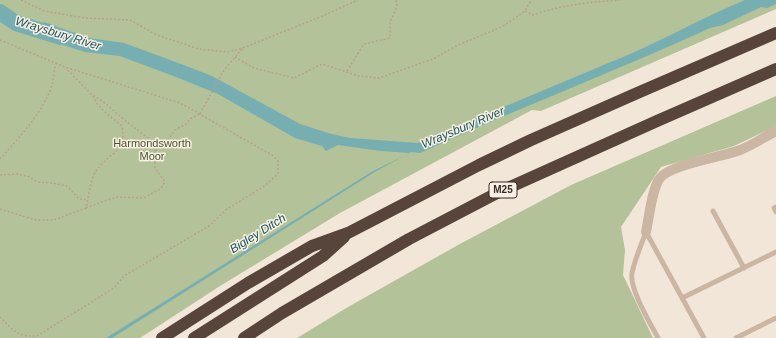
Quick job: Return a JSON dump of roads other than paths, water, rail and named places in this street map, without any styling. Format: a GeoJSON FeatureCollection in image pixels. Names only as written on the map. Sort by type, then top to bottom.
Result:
{"type":"FeatureCollection","features":[{"type":"Feature","properties":{"kind":"highway"},"geometry":{"type":"LineString","coordinates":[[162,338],[248,283],[312,246],[348,234],[479,165],[532,140],[776,33]]}},
{"type":"Feature","properties":{"kind":"highway","name":"M25"},"geometry":{"type":"LineString","coordinates":[[244,338],[282,313],[409,239],[499,192],[657,121],[776,70]]}},
{"type":"Feature","properties":{"kind":"highway"},"geometry":{"type":"LineString","coordinates":[[194,338],[323,256],[348,234]]}},
{"type":"Feature","properties":{"kind":"street"},"geometry":{"type":"LineString","coordinates":[[646,232],[656,184],[667,172],[678,167],[741,150],[776,131]]}},
{"type":"Feature","properties":{"kind":"lane"},"geometry":{"type":"LineString","coordinates":[[776,207],[774,208],[776,212]]}},
{"type":"Feature","properties":{"kind":"lane"},"geometry":{"type":"LineString","coordinates":[[713,211],[744,268]]}},
{"type":"Feature","properties":{"kind":"lane"},"geometry":{"type":"LineString","coordinates":[[646,232],[704,338]]}},
{"type":"Feature","properties":{"kind":"lane"},"geometry":{"type":"LineString","coordinates":[[646,232],[632,273],[632,282],[658,338]]}},
{"type":"Feature","properties":{"kind":"lane"},"geometry":{"type":"LineString","coordinates":[[682,298],[776,252]]}},
{"type":"Feature","properties":{"kind":"lane"},"geometry":{"type":"LineString","coordinates":[[736,338],[776,318]]}},
{"type":"Feature","properties":{"kind":"water"},"geometry":{"type":"Polygon","coordinates":[[[745,0],[776,0],[776,4],[767,8],[761,7],[723,25],[710,28],[420,153],[338,145],[326,151],[322,146],[295,138],[218,94],[176,77],[120,56],[85,52],[38,37],[44,22],[89,38],[124,43],[212,76],[300,124],[350,138],[418,143],[624,57],[710,15],[745,0]]]}},
{"type":"Feature","properties":{"kind":"water"},"geometry":{"type":"Polygon","coordinates":[[[403,156],[373,173],[112,338],[106,338],[373,171],[403,156]]]}},
{"type":"Feature","properties":{"kind":"waterway","name":"Wraysbury River"},"geometry":{"type":"LineString","coordinates":[[0,12],[16,23],[61,37]]}},
{"type":"Feature","properties":{"kind":"park label","name":"Harmondsworth Moor"},"geometry":{"type":"Point","coordinates":[152,150]}},
{"type":"Feature","properties":{"kind":"water label","name":"Bigley Ditch"},"geometry":{"type":"Point","coordinates":[258,234]}}]}
